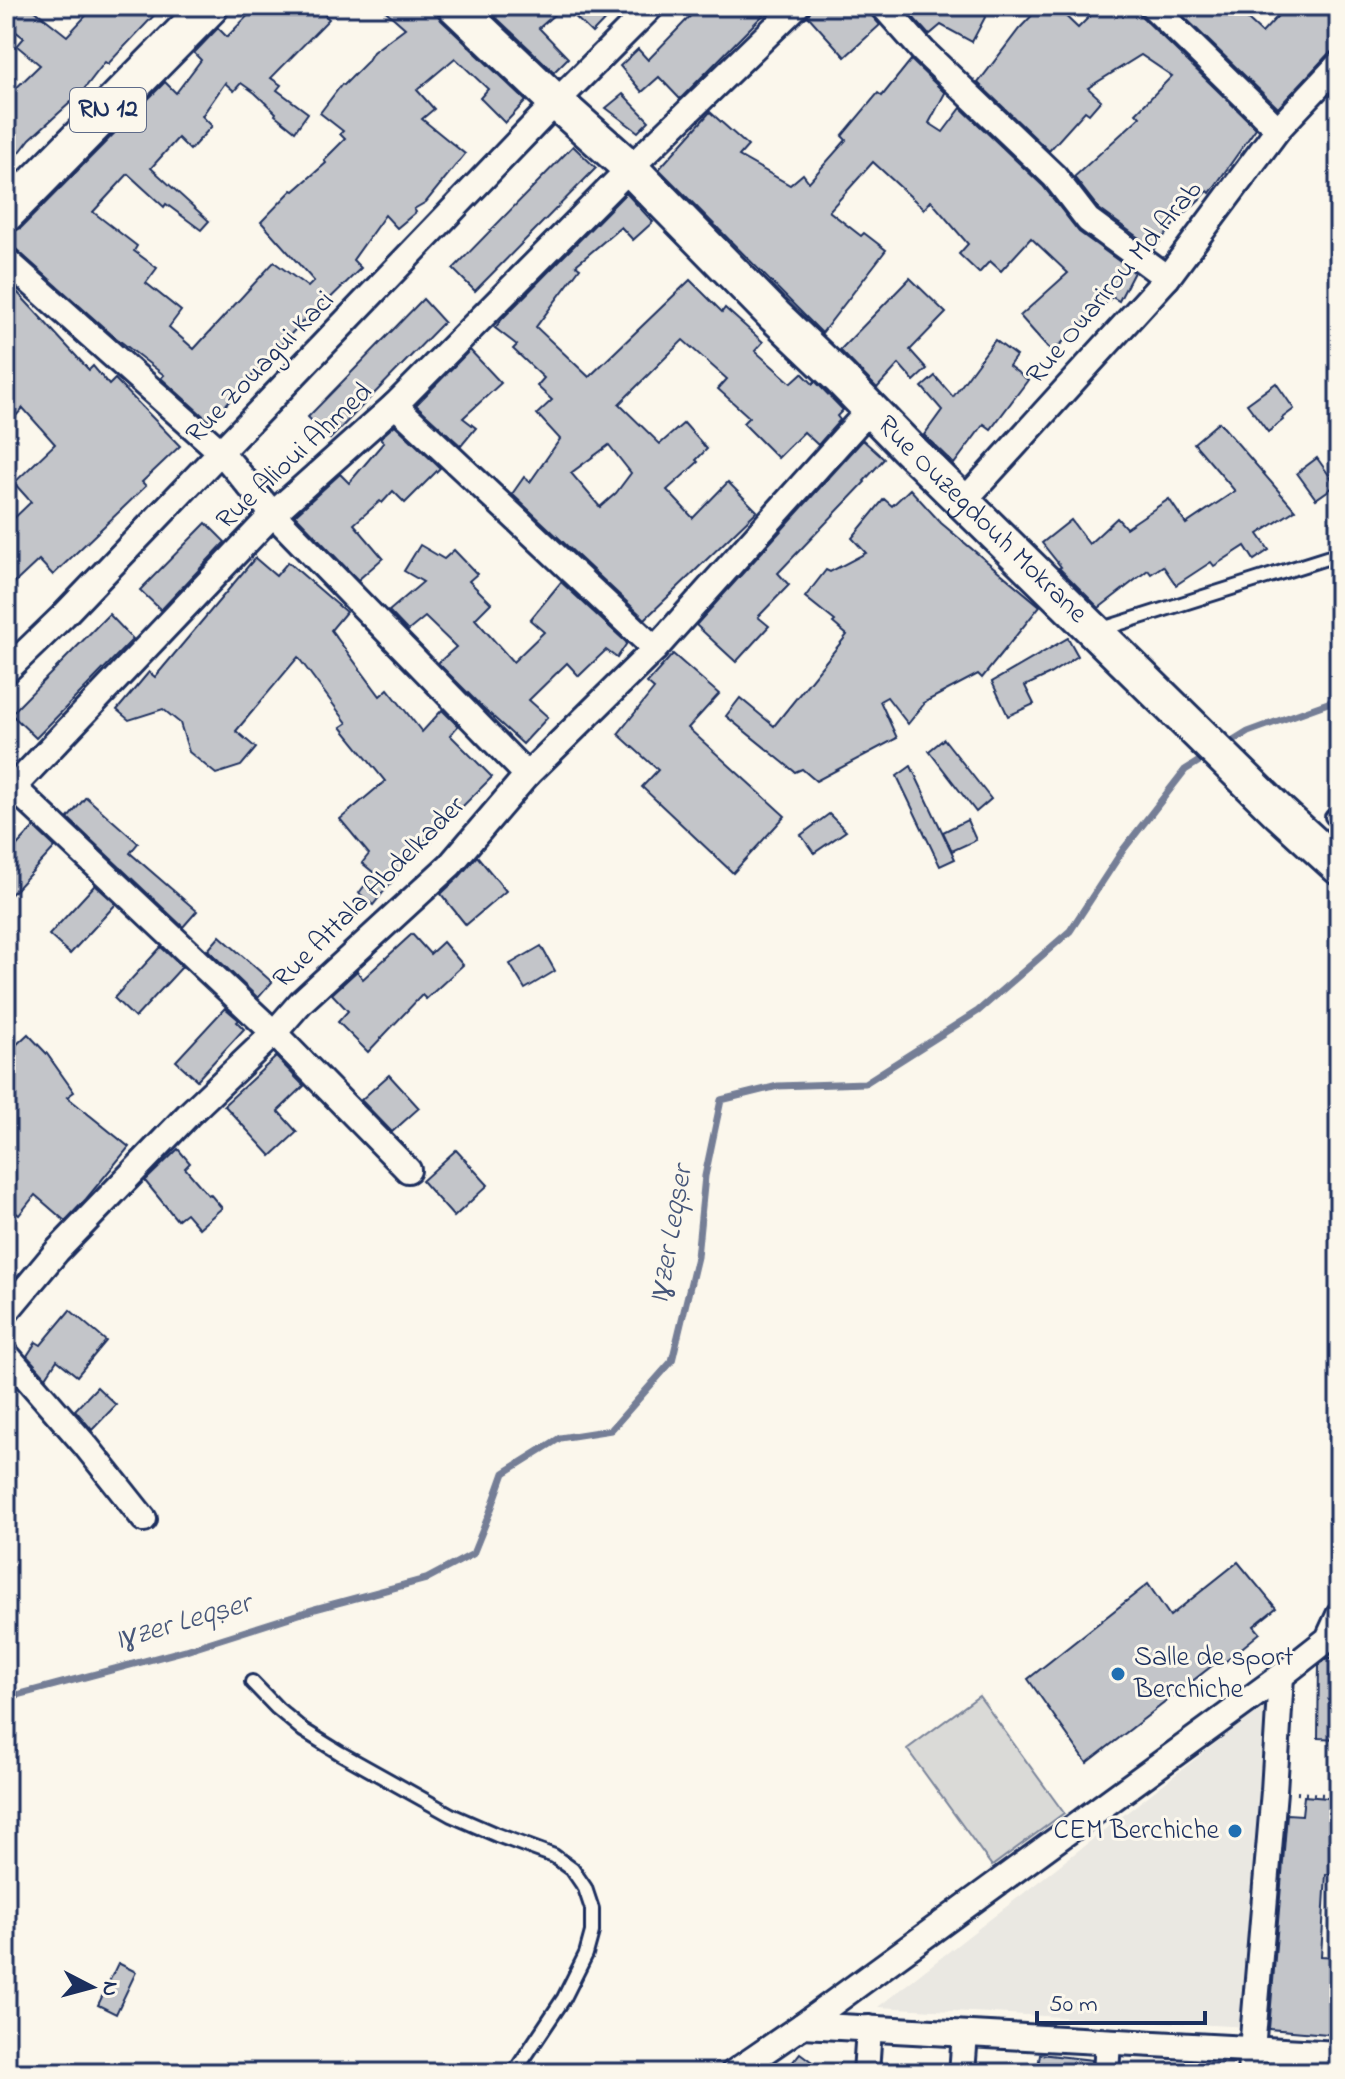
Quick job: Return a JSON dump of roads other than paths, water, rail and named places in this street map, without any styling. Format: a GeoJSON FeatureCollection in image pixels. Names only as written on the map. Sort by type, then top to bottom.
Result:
{"type":"FeatureCollection","features":[{"type":"Feature","properties":{"kind":"main road","name":"RN 12"},"geometry":{"type":"LineString","coordinates":[[6,213],[210,6]]}},
{"type":"Feature","properties":{"kind":"main road","name":"Rue Ouzegdouh Mokrane"},"geometry":{"type":"LineString","coordinates":[[455,6],[630,168],[963,502],[1339,867]]}},
{"type":"Feature","properties":{"kind":"street","name":"Rue Zouagui Kaci"},"geometry":{"type":"LineString","coordinates":[[6,671],[64,615],[652,6]]}},
{"type":"Feature","properties":{"kind":"street","name":"Rue Alioui Ahmed"},"geometry":{"type":"LineString","coordinates":[[10,791],[273,514],[395,405],[630,168],[797,6]]}},
{"type":"Feature","properties":{"kind":"street"},"geometry":{"type":"LineString","coordinates":[[883,6],[923,51],[1054,176],[1088,220],[1167,278]]}},
{"type":"Feature","properties":{"kind":"street"},"geometry":{"type":"LineString","coordinates":[[1152,6],[1278,129]]}},
{"type":"Feature","properties":{"kind":"street","name":"Rue Ouarirou Md Arab"},"geometry":{"type":"LineString","coordinates":[[963,502],[1167,278],[1278,129],[1339,64]]}},
{"type":"Feature","properties":{"kind":"street"},"geometry":{"type":"LineString","coordinates":[[6,260],[221,452],[273,514],[527,775]]}},
{"type":"Feature","properties":{"kind":"street"},"geometry":{"type":"LineString","coordinates":[[395,405],[655,649]]}},
{"type":"Feature","properties":{"kind":"street","name":"Rue Attala Abdelkader"},"geometry":{"type":"LineString","coordinates":[[6,1312],[57,1251],[188,1115],[274,1033],[301,1002],[450,865],[527,775],[655,649],[870,409]]}},
{"type":"Feature","properties":{"kind":"street"},"geometry":{"type":"LineString","coordinates":[[10,791],[274,1033],[408,1170]]}},
{"type":"Feature","properties":{"kind":"street"},"geometry":{"type":"LineString","coordinates":[[6,1354],[144,1519]]}},
{"type":"Feature","properties":{"kind":"street"},"geometry":{"type":"LineString","coordinates":[[733,2073],[1281,1676],[1328,1639],[1337,1623]]}},
{"type":"Feature","properties":{"kind":"street"},"geometry":{"type":"LineString","coordinates":[[1251,2061],[1281,1676]]}},
{"type":"Feature","properties":{"kind":"street"},"geometry":{"type":"LineString","coordinates":[[803,2025],[1108,2042],[1251,2061],[1339,2054]]}},
{"type":"Feature","properties":{"kind":"street"},"geometry":{"type":"LineString","coordinates":[[866,2073],[869,2028]]}},
{"type":"Feature","properties":{"kind":"street"},"geometry":{"type":"LineString","coordinates":[[962,2073],[965,2034]]}},
{"type":"Feature","properties":{"kind":"street"},"geometry":{"type":"LineString","coordinates":[[1106,2073],[1108,2042]]}},
{"type":"Feature","properties":{"kind":"lane"},"geometry":{"type":"LineString","coordinates":[[1096,631],[1339,554]]}},
{"type":"Feature","properties":{"kind":"lane"},"geometry":{"type":"LineString","coordinates":[[252,1682],[277,1708],[315,1738],[451,1815],[554,1856],[572,1869],[585,1888],[592,1909],[592,1932],[586,1954],[564,1998],[514,2073]]}},
{"type":"Feature","properties":{"kind":"waterway","name":"Iɣzer Leqṣer"},"geometry":{"type":"LineString","coordinates":[[1227,745],[1248,732],[1339,699]]}},
{"type":"Feature","properties":{"kind":"waterway","name":"Iɣzer Leqṣer"},"geometry":{"type":"LineString","coordinates":[[6,1698],[186,1650],[315,1609],[426,1579],[473,1554],[504,1473],[560,1438],[611,1430],[672,1361],[697,1257],[705,1176],[721,1100],[778,1086],[865,1083],[978,1011],[1070,931],[1123,850],[1185,770],[1209,755]]}},
{"type":"Feature","properties":{"kind":"place","name":"Salle de sport Berchiche"},"geometry":{"type":"Point","coordinates":[1118,1674]}},
{"type":"Feature","properties":{"kind":"place","name":"CEM Berchiche"},"geometry":{"type":"Point","coordinates":[1235,1831]}}]}
